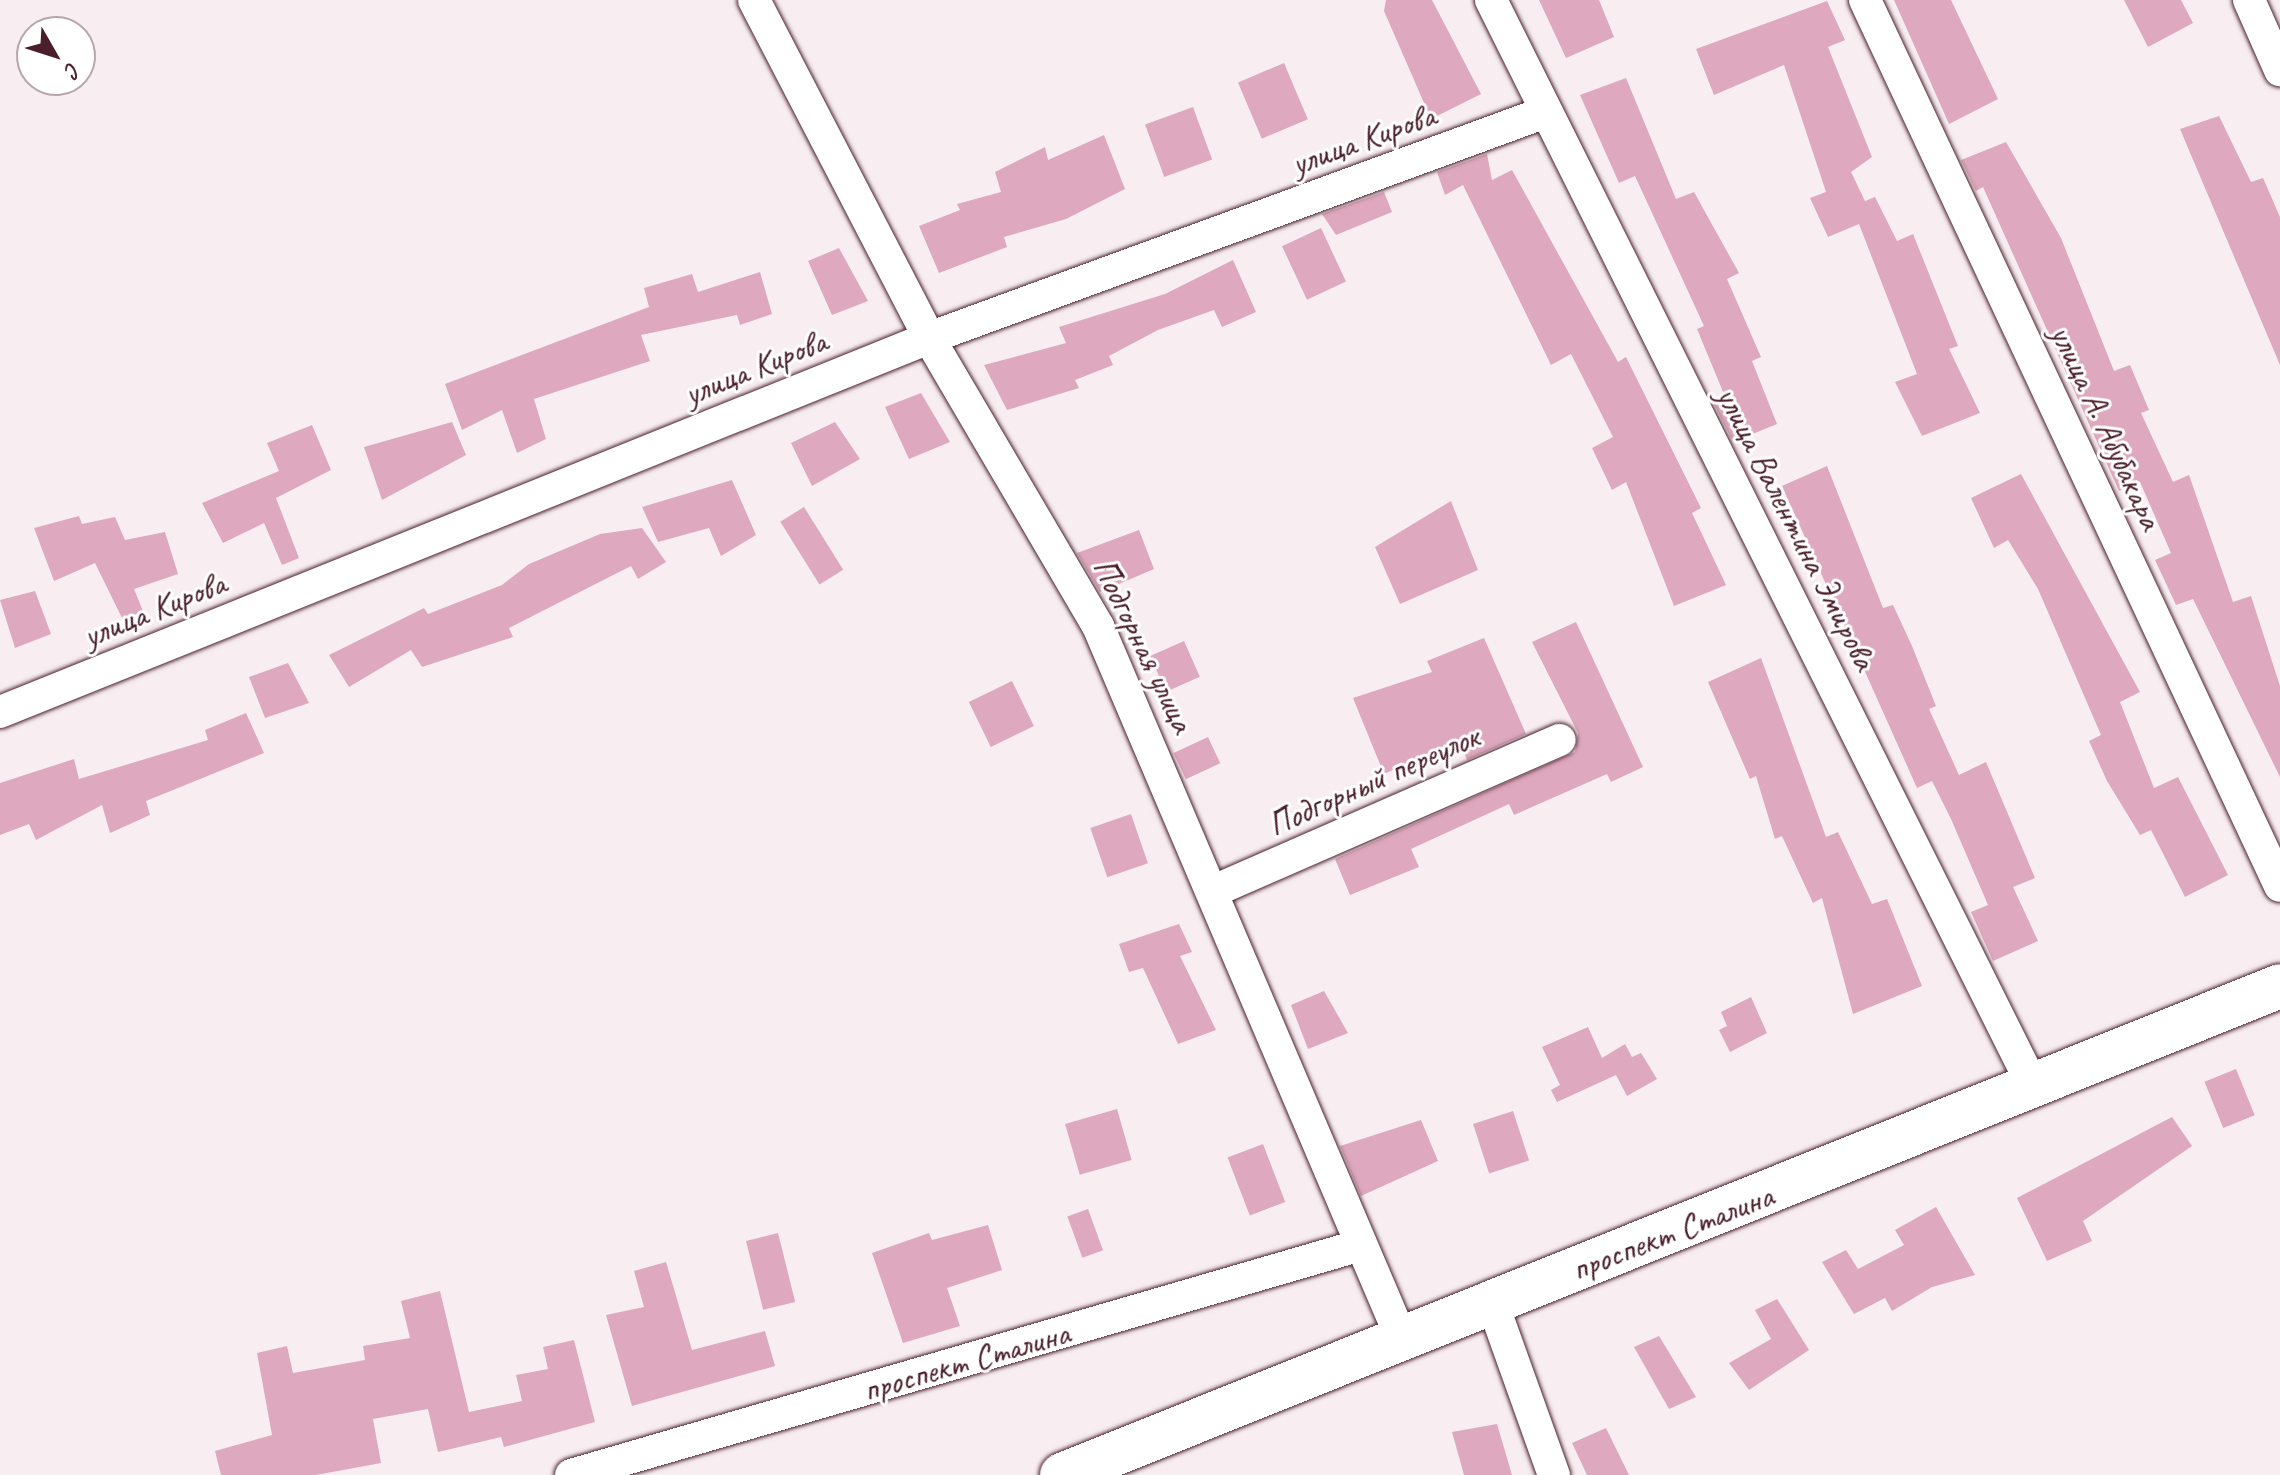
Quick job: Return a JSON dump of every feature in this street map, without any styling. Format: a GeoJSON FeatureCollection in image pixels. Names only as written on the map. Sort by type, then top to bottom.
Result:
{"type":"FeatureCollection","features":[{"type":"Feature","properties":{"kind":"street","name":"Подгорная улица"},"geometry":{"type":"LineString","coordinates":[[754,0],[929,338],[1098,626],[1216,890],[1400,1335],[1383,1343]]}},
{"type":"Feature","properties":{"kind":"street","name":"улица Валентина Эмирова"},"geometry":{"type":"LineString","coordinates":[[1491,0],[2035,1090]]}},
{"type":"Feature","properties":{"kind":"street","name":"улица А. Абубакара"},"geometry":{"type":"LineString","coordinates":[[1865,0],[2280,886]]}},
{"type":"Feature","properties":{"kind":"street"},"geometry":{"type":"LineString","coordinates":[[2249,0],[2280,70]]}},
{"type":"Feature","properties":{"kind":"street","name":"улица Кирова"},"geometry":{"type":"LineString","coordinates":[[0,712],[929,338],[1546,112]]}},
{"type":"Feature","properties":{"kind":"street","name":"Подгорный переулок"},"geometry":{"type":"LineString","coordinates":[[1216,890],[1560,740]]}},
{"type":"Feature","properties":{"kind":"street","name":"проспект Сталина"},"geometry":{"type":"LineString","coordinates":[[1062,1475],[1383,1343],[2035,1090],[2280,986]]}},
{"type":"Feature","properties":{"kind":"street","name":"проспект Сталина"},"geometry":{"type":"LineString","coordinates":[[571,1475],[1361,1245]]}},
{"type":"Feature","properties":{"kind":"street"},"geometry":{"type":"LineString","coordinates":[[1492,1302],[1554,1475]]}},
{"type":"Feature","properties":{"kind":"building"},"geometry":{"type":"Polygon","coordinates":[[[1386,0],[1432,0],[1481,94],[1431,119],[1384,11],[1386,0]]]}},
{"type":"Feature","properties":{"kind":"building"},"geometry":{"type":"Polygon","coordinates":[[[1539,0],[1599,0],[1614,37],[1566,58],[1539,0]]]}},
{"type":"Feature","properties":{"kind":"building"},"geometry":{"type":"Polygon","coordinates":[[[1894,0],[1951,0],[1998,99],[1949,124],[1894,0]]]}},
{"type":"Feature","properties":{"kind":"building"},"geometry":{"type":"Polygon","coordinates":[[[2124,0],[2181,0],[2193,23],[2148,47],[2124,0]]]}},
{"type":"Feature","properties":{"kind":"building"},"geometry":{"type":"Polygon","coordinates":[[[1827,1],[1845,40],[1828,47],[1872,157],[1851,172],[1865,201],[1875,197],[1897,241],[1913,234],[1958,346],[1949,349],[1980,413],[1922,436],[1895,382],[1917,374],[1859,224],[1828,237],[1810,198],[1826,192],[1784,65],[1714,95],[1696,49],[1827,1]]]}},
{"type":"Feature","properties":{"kind":"building"},"geometry":{"type":"Polygon","coordinates":[[[1284,63],[1308,119],[1262,139],[1238,83],[1284,63]]]}},
{"type":"Feature","properties":{"kind":"building"},"geometry":{"type":"Polygon","coordinates":[[[1626,78],[1676,199],[1694,192],[1739,273],[1727,279],[1761,357],[1752,361],[1777,424],[1733,442],[1714,404],[1726,399],[1697,329],[1704,326],[1635,176],[1619,183],[1580,95],[1626,78]]]}},
{"type":"Feature","properties":{"kind":"building"},"geometry":{"type":"Polygon","coordinates":[[[1193,107],[1212,160],[1164,177],[1145,124],[1193,107]]]}},
{"type":"Feature","properties":{"kind":"building"},"geometry":{"type":"Polygon","coordinates":[[[2219,116],[2251,182],[2263,178],[2280,217],[2280,365],[2180,129],[2219,116]]]}},
{"type":"Feature","properties":{"kind":"building"},"geometry":{"type":"Polygon","coordinates":[[[1104,135],[1125,189],[1066,219],[1004,237],[1007,247],[939,273],[919,226],[960,210],[957,204],[1001,192],[995,172],[1045,147],[1048,160],[1104,135]]]}},
{"type":"Feature","properties":{"kind":"building"},"geometry":{"type":"Polygon","coordinates":[[[2006,142],[2061,238],[2114,371],[2130,365],[2149,410],[2141,413],[2173,482],[2189,475],[2233,602],[2251,596],[2280,686],[2280,777],[2193,599],[2176,605],[2155,560],[2171,553],[2140,482],[2119,491],[1983,187],[1976,191],[1961,160],[2006,142]]]}},
{"type":"Feature","properties":{"kind":"building"},"geometry":{"type":"Polygon","coordinates":[[[1487,154],[1492,180],[1512,170],[1618,362],[1626,357],[1701,508],[1692,513],[1726,585],[1674,606],[1626,482],[1612,490],[1592,448],[1613,437],[1571,354],[1551,365],[1463,185],[1445,195],[1437,172],[1487,154]]]}},
{"type":"Feature","properties":{"kind":"building"},"geometry":{"type":"Polygon","coordinates":[[[1384,192],[1392,212],[1336,235],[1322,214],[1384,192]]]}},
{"type":"Feature","properties":{"kind":"building"},"geometry":{"type":"Polygon","coordinates":[[[1321,228],[1346,281],[1307,300],[1282,246],[1321,228]]]}},
{"type":"Feature","properties":{"kind":"building"},"geometry":{"type":"Polygon","coordinates":[[[839,248],[868,301],[832,315],[808,261],[839,248]]]}},
{"type":"Feature","properties":{"kind":"building"},"geometry":{"type":"Polygon","coordinates":[[[1233,260],[1256,312],[1222,327],[1214,310],[1158,330],[1109,356],[1113,365],[1075,380],[1079,388],[1007,410],[984,365],[1066,343],[1059,327],[1165,294],[1233,260]]]}},
{"type":"Feature","properties":{"kind":"building"},"geometry":{"type":"Polygon","coordinates":[[[760,272],[772,314],[740,325],[737,315],[641,335],[650,361],[534,399],[546,439],[517,453],[502,410],[462,430],[445,384],[649,307],[644,288],[692,274],[698,292],[760,272]]]}},
{"type":"Feature","properties":{"kind":"building"},"geometry":{"type":"Polygon","coordinates":[[[921,393],[950,442],[909,459],[885,407],[921,393]]]}},
{"type":"Feature","properties":{"kind":"building"},"geometry":{"type":"Polygon","coordinates":[[[452,422],[466,455],[382,500],[364,447],[452,422]]]}},
{"type":"Feature","properties":{"kind":"building"},"geometry":{"type":"Polygon","coordinates":[[[835,422],[860,459],[812,486],[791,443],[835,422]]]}},
{"type":"Feature","properties":{"kind":"building"},"geometry":{"type":"Polygon","coordinates":[[[312,425],[331,470],[276,498],[299,558],[282,565],[264,523],[223,543],[202,503],[279,471],[267,443],[312,425]]]}},
{"type":"Feature","properties":{"kind":"building"},"geometry":{"type":"Polygon","coordinates":[[[1827,466],[1883,608],[1893,605],[1912,646],[1936,706],[1929,709],[1959,775],[1986,762],[2035,878],[2013,887],[2038,941],[1993,961],[1971,912],[1988,905],[1951,819],[1932,781],[1917,788],[1782,486],[1827,466]]]}},
{"type":"Feature","properties":{"kind":"building"},"geometry":{"type":"Polygon","coordinates":[[[2021,474],[2140,692],[2120,702],[2154,788],[2178,777],[2228,875],[2185,897],[2151,830],[2140,835],[2107,781],[2089,741],[2101,735],[2038,589],[2008,540],[1994,548],[1971,498],[2021,474]]]}},
{"type":"Feature","properties":{"kind":"building"},"geometry":{"type":"Polygon","coordinates":[[[732,480],[756,535],[721,556],[709,528],[658,542],[642,507],[732,480]]]}},
{"type":"Feature","properties":{"kind":"building"},"geometry":{"type":"Polygon","coordinates":[[[1451,501],[1478,570],[1400,604],[1375,547],[1451,501]]]}},
{"type":"Feature","properties":{"kind":"building"},"geometry":{"type":"Polygon","coordinates":[[[804,507],[843,570],[819,585],[780,522],[804,507]]]}},
{"type":"Feature","properties":{"kind":"building"},"geometry":{"type":"Polygon","coordinates":[[[79,516],[82,524],[115,517],[125,540],[165,532],[178,574],[134,589],[143,611],[123,620],[95,563],[54,581],[34,528],[79,516]]]}},
{"type":"Feature","properties":{"kind":"building"},"geometry":{"type":"Polygon","coordinates":[[[642,528],[666,562],[638,579],[631,566],[509,628],[513,637],[422,667],[411,650],[349,687],[329,655],[424,608],[428,614],[502,585],[529,564],[600,534],[642,528]]]}},
{"type":"Feature","properties":{"kind":"building"},"geometry":{"type":"Polygon","coordinates":[[[1139,530],[1154,569],[1100,592],[1077,553],[1139,530]]]}},
{"type":"Feature","properties":{"kind":"building"},"geometry":{"type":"Polygon","coordinates":[[[35,591],[51,634],[15,648],[0,600],[35,591]]]}},
{"type":"Feature","properties":{"kind":"building"},"geometry":{"type":"Polygon","coordinates":[[[1576,622],[1643,767],[1611,782],[1607,774],[1514,815],[1509,804],[1411,849],[1419,867],[1350,895],[1335,859],[1575,752],[1578,733],[1532,642],[1576,622]]]}},
{"type":"Feature","properties":{"kind":"building"},"geometry":{"type":"Polygon","coordinates":[[[1484,638],[1526,734],[1467,760],[1459,740],[1384,774],[1353,698],[1432,672],[1427,661],[1484,638]]]}},
{"type":"Feature","properties":{"kind":"building"},"geometry":{"type":"Polygon","coordinates":[[[1184,641],[1200,677],[1166,692],[1150,656],[1184,641]]]}},
{"type":"Feature","properties":{"kind":"building"},"geometry":{"type":"Polygon","coordinates":[[[1761,658],[1826,837],[1838,832],[1872,904],[1887,899],[1922,986],[1853,1014],[1822,898],[1813,903],[1782,836],[1775,839],[1756,776],[1750,779],[1708,682],[1761,658]]]}},
{"type":"Feature","properties":{"kind":"building"},"geometry":{"type":"Polygon","coordinates":[[[288,663],[309,703],[265,718],[249,677],[288,663]]]}},
{"type":"Feature","properties":{"kind":"building"},"geometry":{"type":"Polygon","coordinates":[[[1012,681],[1034,726],[991,747],[969,702],[1012,681]]]}},
{"type":"Feature","properties":{"kind":"building"},"geometry":{"type":"Polygon","coordinates":[[[246,713],[264,753],[146,801],[150,815],[110,833],[102,805],[36,840],[29,824],[0,835],[0,783],[74,759],[79,779],[208,740],[205,730],[246,713]]]}},
{"type":"Feature","properties":{"kind":"building"},"geometry":{"type":"Polygon","coordinates":[[[1208,737],[1220,763],[1186,779],[1174,753],[1208,737]]]}},
{"type":"Feature","properties":{"kind":"building"},"geometry":{"type":"Polygon","coordinates":[[[1131,814],[1148,863],[1107,877],[1090,828],[1131,814]]]}},
{"type":"Feature","properties":{"kind":"building"},"geometry":{"type":"Polygon","coordinates":[[[1179,924],[1192,952],[1180,956],[1216,1030],[1178,1044],[1143,968],[1129,972],[1119,944],[1179,924]]]}},
{"type":"Feature","properties":{"kind":"building"},"geometry":{"type":"Polygon","coordinates":[[[1324,991],[1348,1033],[1308,1049],[1291,1005],[1324,991]]]}},
{"type":"Feature","properties":{"kind":"building"},"geometry":{"type":"Polygon","coordinates":[[[1751,997],[1767,1033],[1730,1052],[1719,1030],[1727,1026],[1721,1012],[1751,997]]]}},
{"type":"Feature","properties":{"kind":"building"},"geometry":{"type":"Polygon","coordinates":[[[1588,1027],[1602,1058],[1625,1044],[1632,1057],[1641,1053],[1657,1079],[1627,1096],[1616,1075],[1557,1102],[1551,1090],[1560,1085],[1542,1047],[1588,1027]]]}},
{"type":"Feature","properties":{"kind":"building"},"geometry":{"type":"Polygon","coordinates":[[[2236,1069],[2255,1115],[2223,1128],[2204,1082],[2236,1069]]]}},
{"type":"Feature","properties":{"kind":"building"},"geometry":{"type":"Polygon","coordinates":[[[1117,1109],[1132,1160],[1080,1175],[1065,1124],[1117,1109]]]}},
{"type":"Feature","properties":{"kind":"building"},"geometry":{"type":"Polygon","coordinates":[[[1513,1111],[1529,1160],[1489,1173],[1473,1124],[1513,1111]]]}},
{"type":"Feature","properties":{"kind":"building"},"geometry":{"type":"Polygon","coordinates":[[[2172,1117],[2192,1146],[2083,1221],[2092,1241],[2047,1261],[2017,1198],[2172,1117]]]}},
{"type":"Feature","properties":{"kind":"building"},"geometry":{"type":"Polygon","coordinates":[[[1421,1120],[1438,1161],[1361,1196],[1340,1146],[1421,1120]]]}},
{"type":"Feature","properties":{"kind":"building"},"geometry":{"type":"Polygon","coordinates":[[[1263,1144],[1285,1202],[1250,1215],[1228,1158],[1263,1144]]]}},
{"type":"Feature","properties":{"kind":"building"},"geometry":{"type":"Polygon","coordinates":[[[1936,1207],[1975,1275],[1932,1287],[1892,1311],[1885,1298],[1854,1314],[1822,1262],[1846,1250],[1858,1269],[1904,1245],[1895,1230],[1936,1207]]]}},
{"type":"Feature","properties":{"kind":"building"},"geometry":{"type":"Polygon","coordinates":[[[1088,1209],[1103,1250],[1082,1258],[1067,1217],[1088,1209]]]}},
{"type":"Feature","properties":{"kind":"building"},"geometry":{"type":"Polygon","coordinates":[[[988,1225],[1002,1270],[947,1288],[960,1326],[903,1343],[872,1253],[929,1233],[932,1240],[988,1225]]]}},
{"type":"Feature","properties":{"kind":"building"},"geometry":{"type":"Polygon","coordinates":[[[778,1233],[795,1302],[763,1310],[746,1241],[778,1233]]]}},
{"type":"Feature","properties":{"kind":"building"},"geometry":{"type":"Polygon","coordinates":[[[666,1262],[692,1350],[765,1331],[775,1366],[632,1406],[606,1315],[644,1307],[634,1271],[666,1262]]]}},
{"type":"Feature","properties":{"kind":"building"},"geometry":{"type":"Polygon","coordinates":[[[440,1291],[469,1412],[522,1401],[516,1375],[548,1369],[543,1347],[574,1340],[595,1422],[504,1447],[501,1437],[438,1452],[428,1409],[373,1419],[381,1463],[316,1475],[221,1475],[215,1451],[272,1435],[257,1353],[287,1346],[293,1373],[365,1360],[363,1346],[410,1338],[401,1301],[440,1291]]]}},
{"type":"Feature","properties":{"kind":"building"},"geometry":{"type":"Polygon","coordinates":[[[1777,1299],[1809,1350],[1749,1390],[1729,1363],[1771,1339],[1755,1310],[1777,1299]]]}},
{"type":"Feature","properties":{"kind":"building"},"geometry":{"type":"Polygon","coordinates":[[[1659,1336],[1696,1397],[1669,1409],[1634,1347],[1659,1336]]]}},
{"type":"Feature","properties":{"kind":"building"},"geometry":{"type":"Polygon","coordinates":[[[1497,1424],[1512,1475],[1464,1475],[1452,1432],[1497,1424]]]}},
{"type":"Feature","properties":{"kind":"building"},"geometry":{"type":"Polygon","coordinates":[[[1606,1428],[1629,1475],[1587,1475],[1572,1443],[1606,1428]]]}}]}
